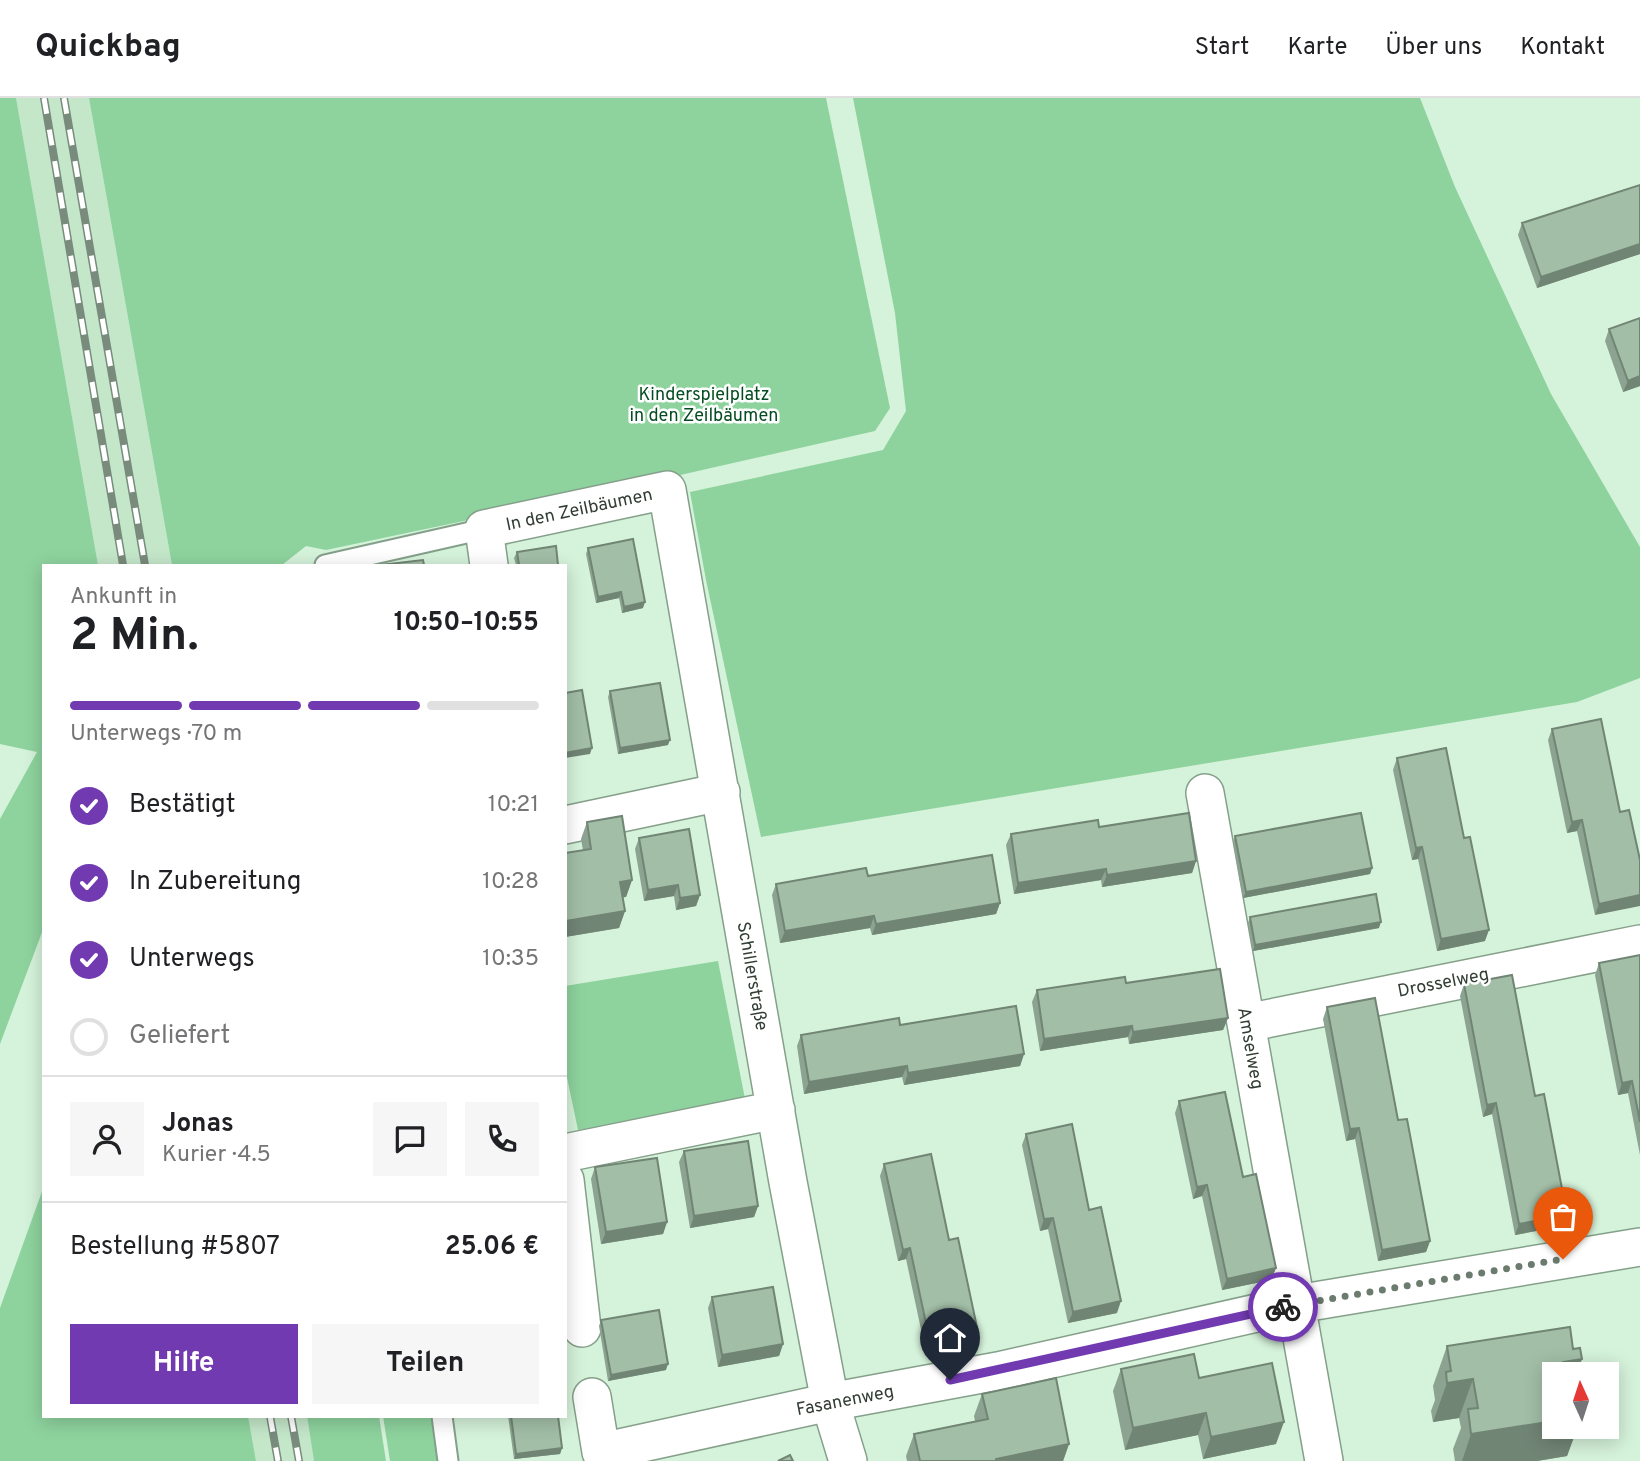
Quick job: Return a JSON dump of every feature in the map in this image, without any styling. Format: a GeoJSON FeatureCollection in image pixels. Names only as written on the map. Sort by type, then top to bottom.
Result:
{"type":"FeatureCollection","features":[{"type":"Feature","properties":{"kind":"street","name":"In den Zeilbäumen"},"geometry":{"type":"LineString","coordinates":[[489,564],[484,529],[667,490]]}},
{"type":"Feature","properties":{"kind":"street","name":"Schillerstraße"},"geometry":{"type":"LineString","coordinates":[[667,490],[830,1402],[848,1461]]}},
{"type":"Feature","properties":{"kind":"street"},"geometry":{"type":"LineString","coordinates":[[567,825],[720,792]]}},
{"type":"Feature","properties":{"kind":"street","name":"Amselweg"},"geometry":{"type":"LineString","coordinates":[[1205,793],[1324,1461]]}},
{"type":"Feature","properties":{"kind":"street","name":"Drosselweg"},"geometry":{"type":"LineString","coordinates":[[1246,1023],[1640,944]]}},
{"type":"Feature","properties":{"kind":"street"},"geometry":{"type":"LineString","coordinates":[[567,1153],[776,1110]]}},
{"type":"Feature","properties":{"kind":"street"},"geometry":{"type":"LineString","coordinates":[[567,1197],[582,1328]]}},
{"type":"Feature","properties":{"kind":"street","name":"Fasanenweg"},"geometry":{"type":"LineString","coordinates":[[593,1397],[590,1456],[830,1402],[998,1371],[1297,1304],[1640,1247]]}},
{"type":"Feature","properties":{"kind":"lane"},"geometry":{"type":"LineString","coordinates":[[329,564],[484,529]]}},
{"type":"Feature","properties":{"kind":"lane"},"geometry":{"type":"LineString","coordinates":[[442,1418],[448,1461]]}},
{"type":"Feature","properties":{"kind":"shaded area"},"geometry":{"type":"Polygon","coordinates":[[[16,98],[89,98],[172,564],[98,564],[16,98]]]}},
{"type":"Feature","properties":{"kind":"shaded area"},"geometry":{"type":"Polygon","coordinates":[[[248,1418],[307,1418],[314,1461],[256,1461],[248,1418]]]}},
{"type":"Feature","properties":{"kind":"green space"},"geometry":{"type":"Polygon","coordinates":[[[0,98],[16,98],[98,564],[42,564],[42,932],[0,1044],[0,819],[37,752],[0,744],[0,98]]]}},
{"type":"Feature","properties":{"kind":"green space","name":"Kinderspielplatz in den Zeilbäumen"},"geometry":{"type":"Polygon","coordinates":[[[89,98],[826,98],[890,408],[875,431],[326,550],[306,546],[283,564],[172,564],[89,98]]]}},
{"type":"Feature","properties":{"kind":"green space"},"geometry":{"type":"Polygon","coordinates":[[[853,98],[1420,98],[1455,187],[1551,394],[1640,547],[1640,678],[1577,702],[761,837],[690,492],[883,450],[906,411],[895,313],[853,98]]]}},
{"type":"Feature","properties":{"kind":"green space"},"geometry":{"type":"Polygon","coordinates":[[[718,961],[746,1104],[578,1130],[567,1078],[567,986],[718,961]]]}},
{"type":"Feature","properties":{"kind":"green space"},"geometry":{"type":"Polygon","coordinates":[[[42,1192],[42,1418],[248,1418],[256,1461],[0,1461],[0,1308],[42,1192]]]}},
{"type":"Feature","properties":{"kind":"green space"},"geometry":{"type":"Polygon","coordinates":[[[307,1418],[379,1418],[386,1461],[314,1461],[307,1418]]]}},
{"type":"Feature","properties":{"kind":"green space"},"geometry":{"type":"Polygon","coordinates":[[[383,1418],[432,1418],[437,1461],[390,1461],[383,1418]]]}},
{"type":"Feature","properties":{"kind":"building"},"geometry":{"type":"Polygon","coordinates":[[[1640,185],[1640,244],[1541,277],[1522,223],[1640,185]]]}},
{"type":"Feature","properties":{"kind":"building"},"geometry":{"type":"Polygon","coordinates":[[[1640,318],[1640,376],[1628,381],[1609,329],[1640,318]]]}},
{"type":"Feature","properties":{"kind":"building"},"geometry":{"type":"Polygon","coordinates":[[[633,539],[645,602],[624,607],[621,592],[598,597],[588,548],[633,539]]]}},
{"type":"Feature","properties":{"kind":"building"},"geometry":{"type":"Polygon","coordinates":[[[556,546],[558,564],[519,564],[517,552],[556,546]]]}},
{"type":"Feature","properties":{"kind":"building"},"geometry":{"type":"Polygon","coordinates":[[[423,560],[424,564],[389,564],[423,560]]]}},
{"type":"Feature","properties":{"kind":"building"},"geometry":{"type":"Polygon","coordinates":[[[660,683],[670,740],[620,748],[610,691],[660,683]]]}},
{"type":"Feature","properties":{"kind":"building"},"geometry":{"type":"Polygon","coordinates":[[[582,690],[592,748],[567,753],[567,693],[582,690]]]}},
{"type":"Feature","properties":{"kind":"building"},"geometry":{"type":"Polygon","coordinates":[[[1601,719],[1620,812],[1629,810],[1640,860],[1640,895],[1599,904],[1582,820],[1572,822],[1552,729],[1601,719]]]}},
{"type":"Feature","properties":{"kind":"building"},"geometry":{"type":"Polygon","coordinates":[[[1446,748],[1464,838],[1470,837],[1489,930],[1441,939],[1422,847],[1416,848],[1397,758],[1446,748]]]}},
{"type":"Feature","properties":{"kind":"building"},"geometry":{"type":"Polygon","coordinates":[[[1189,813],[1196,861],[1107,875],[1106,869],[1018,883],[1011,834],[1098,820],[1099,827],[1189,813]]]}},
{"type":"Feature","properties":{"kind":"building"},"geometry":{"type":"Polygon","coordinates":[[[1361,813],[1372,868],[1246,892],[1235,836],[1361,813]]]}},
{"type":"Feature","properties":{"kind":"building"},"geometry":{"type":"Polygon","coordinates":[[[622,816],[632,880],[620,882],[625,911],[567,921],[567,853],[591,849],[587,822],[622,816]]]}},
{"type":"Feature","properties":{"kind":"building"},"geometry":{"type":"Polygon","coordinates":[[[689,829],[700,895],[680,898],[678,885],[648,890],[639,838],[689,829]]]}},
{"type":"Feature","properties":{"kind":"building"},"geometry":{"type":"Polygon","coordinates":[[[992,855],[1000,903],[876,924],[874,916],[785,931],[776,884],[866,868],[868,876],[992,855]]]}},
{"type":"Feature","properties":{"kind":"building"},"geometry":{"type":"Polygon","coordinates":[[[1376,894],[1381,922],[1255,945],[1250,917],[1376,894]]]}},
{"type":"Feature","properties":{"kind":"building"},"geometry":{"type":"Polygon","coordinates":[[[1640,955],[1640,1122],[1632,1081],[1622,1083],[1599,963],[1640,955]]]}},
{"type":"Feature","properties":{"kind":"building"},"geometry":{"type":"Polygon","coordinates":[[[1220,969],[1228,1018],[1133,1032],[1132,1026],[1044,1039],[1037,990],[1125,977],[1126,983],[1220,969]]]}},
{"type":"Feature","properties":{"kind":"building"},"geometry":{"type":"Polygon","coordinates":[[[1512,975],[1535,1096],[1544,1094],[1567,1215],[1519,1224],[1496,1103],[1487,1105],[1464,984],[1512,975]]]}},
{"type":"Feature","properties":{"kind":"building"},"geometry":{"type":"Polygon","coordinates":[[[1375,998],[1398,1120],[1407,1119],[1430,1241],[1382,1250],[1359,1128],[1350,1129],[1327,1007],[1375,998]]]}},
{"type":"Feature","properties":{"kind":"building"},"geometry":{"type":"Polygon","coordinates":[[[1016,1006],[1024,1054],[908,1073],[907,1066],[809,1082],[801,1035],[899,1018],[900,1025],[1016,1006]]]}},
{"type":"Feature","properties":{"kind":"building"},"geometry":{"type":"Polygon","coordinates":[[[1225,1092],[1243,1177],[1256,1174],[1276,1268],[1227,1279],[1207,1185],[1197,1187],[1179,1101],[1225,1092]]]}},
{"type":"Feature","properties":{"kind":"building"},"geometry":{"type":"Polygon","coordinates":[[[1072,1124],[1089,1210],[1101,1207],[1121,1301],[1073,1312],[1053,1218],[1044,1219],[1026,1134],[1072,1124]]]}},
{"type":"Feature","properties":{"kind":"building"},"geometry":{"type":"Polygon","coordinates":[[[748,1141],[758,1206],[694,1216],[684,1151],[748,1141]]]}},
{"type":"Feature","properties":{"kind":"building"},"geometry":{"type":"Polygon","coordinates":[[[931,1154],[949,1240],[958,1238],[978,1332],[930,1342],[910,1248],[903,1250],[884,1164],[931,1154]]]}},
{"type":"Feature","properties":{"kind":"building"},"geometry":{"type":"Polygon","coordinates":[[[657,1158],[667,1222],[606,1232],[595,1167],[657,1158]]]}},
{"type":"Feature","properties":{"kind":"building"},"geometry":{"type":"Polygon","coordinates":[[[773,1287],[783,1344],[722,1355],[712,1297],[773,1287]]]}},
{"type":"Feature","properties":{"kind":"building"},"geometry":{"type":"Polygon","coordinates":[[[659,1310],[668,1364],[611,1375],[601,1320],[659,1310]]]}},
{"type":"Feature","properties":{"kind":"building"},"geometry":{"type":"Polygon","coordinates":[[[1570,1327],[1573,1349],[1580,1348],[1582,1359],[1542,1362],[1542,1423],[1471,1434],[1468,1409],[1478,1408],[1473,1379],[1447,1383],[1446,1372],[1451,1371],[1447,1346],[1570,1327]]]}},
{"type":"Feature","properties":{"kind":"building"},"geometry":{"type":"Polygon","coordinates":[[[1194,1354],[1199,1378],[1272,1363],[1284,1422],[1211,1437],[1206,1413],[1133,1428],[1121,1369],[1194,1354]]]}},
{"type":"Feature","properties":{"kind":"building"},"geometry":{"type":"Polygon","coordinates":[[[1056,1378],[1069,1444],[996,1461],[920,1461],[914,1434],[988,1419],[982,1394],[1056,1378]]]}},
{"type":"Feature","properties":{"kind":"building"},"geometry":{"type":"Polygon","coordinates":[[[511,1418],[558,1418],[562,1448],[516,1454],[511,1418]]]}},
{"type":"Feature","properties":{"kind":"building"},"geometry":{"type":"Polygon","coordinates":[[[790,1455],[793,1461],[778,1461],[790,1455]]]}},
{"type":"Feature","properties":{"kind":"railway"},"geometry":{"type":"LineString","coordinates":[[44,98],[123,564]]}},
{"type":"Feature","properties":{"kind":"railway"},"geometry":{"type":"LineString","coordinates":[[64,98],[145,564]]}},
{"type":"Feature","properties":{"kind":"railway"},"geometry":{"type":"LineString","coordinates":[[270,1418],[278,1461]]}},
{"type":"Feature","properties":{"kind":"railway"},"geometry":{"type":"LineString","coordinates":[[291,1418],[299,1461]]}},
{"type":"Feature","properties":{"kind":"way so far"},"geometry":{"type":"LineString","coordinates":[[1283,1307],[1563,1259]]}},
{"type":"Feature","properties":{"kind":"route"},"geometry":{"type":"LineString","coordinates":[[950,1380],[1283,1307]]}}]}
